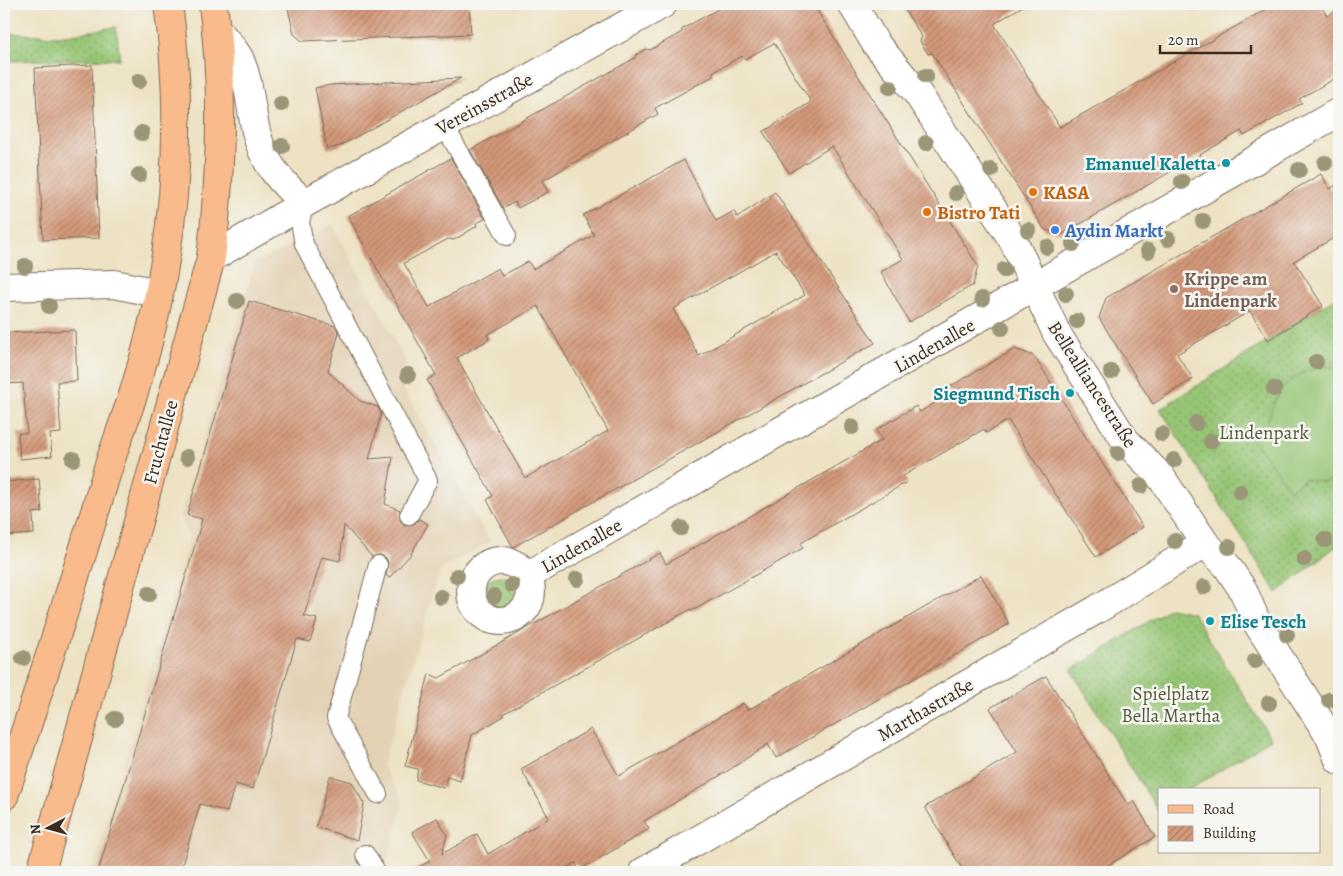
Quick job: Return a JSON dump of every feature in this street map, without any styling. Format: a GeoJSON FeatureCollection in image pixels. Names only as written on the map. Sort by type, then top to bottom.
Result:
{"type":"FeatureCollection","features":[{"type":"Feature","properties":{"kind":"main road","name":"Fruchtallee"},"geometry":{"type":"LineString","coordinates":[[4,796],[63,618],[108,467],[138,381],[158,293],[171,213],[177,140],[173,41],[168,4]]}},
{"type":"Feature","properties":{"kind":"main road","name":"Fruchtallee"},"geometry":{"type":"LineString","coordinates":[[41,872],[211,258],[219,196],[215,16]]}},
{"type":"Feature","properties":{"kind":"street","name":"Vereinsstraße"},"geometry":{"type":"LineString","coordinates":[[211,258],[305,203],[663,4]]}},
{"type":"Feature","properties":{"kind":"street","name":"Bellealliancestraße"},"geometry":{"type":"LineString","coordinates":[[852,4],[876,44],[918,94],[1008,232],[1058,334],[1124,440],[1161,477],[1205,543],[1227,566],[1243,590],[1257,622],[1330,737],[1339,760]]}},
{"type":"Feature","properties":{"kind":"street"},"geometry":{"type":"LineString","coordinates":[[215,16],[239,57],[247,80],[256,133],[268,166],[284,185],[305,203]]}},
{"type":"Feature","properties":{"kind":"street","name":"Lindenallee"},"geometry":{"type":"LineString","coordinates":[[527,576],[1339,112]]}},
{"type":"Feature","properties":{"kind":"street"},"geometry":{"type":"LineString","coordinates":[[4,287],[114,284],[158,293]]}},
{"type":"Feature","properties":{"kind":"street","name":"Marthastraße"},"geometry":{"type":"LineString","coordinates":[[643,872],[1096,610],[1205,543]]}},
{"type":"Feature","properties":{"kind":"lane"},"geometry":{"type":"LineString","coordinates":[[444,125],[507,236]]}},
{"type":"Feature","properties":{"kind":"lane"},"geometry":{"type":"LineString","coordinates":[[305,203],[300,222],[304,244],[428,480],[409,515]]}},
{"type":"Feature","properties":{"kind":"lane"},"geometry":{"type":"LineString","coordinates":[[378,565],[336,718],[378,794]]}},
{"type":"Feature","properties":{"kind":"lane"},"geometry":{"type":"LineString","coordinates":[[365,854],[376,872]]}},
{"type":"Feature","properties":{"kind":"shaded area"},"geometry":{"type":"Polygon","coordinates":[[[333,225],[406,361],[400,382],[490,542],[440,569],[382,766],[403,801],[386,868],[388,872],[92,872],[190,538],[181,517],[255,263],[333,225]]]}},
{"type":"Feature","properties":{"kind":"green space"},"geometry":{"type":"Polygon","coordinates":[[[116,27],[120,59],[4,61],[4,33],[59,36],[116,27]]]}},
{"type":"Feature","properties":{"kind":"green space","name":"Lindenpark"},"geometry":{"type":"Polygon","coordinates":[[[1339,296],[1339,544],[1277,593],[1160,409],[1339,296]]]}},
{"type":"Feature","properties":{"kind":"green space"},"geometry":{"type":"Polygon","coordinates":[[[1328,366],[1339,368],[1339,480],[1324,482],[1305,479],[1290,490],[1253,438],[1267,427],[1274,403],[1286,385],[1303,373],[1328,366]]]}},
{"type":"Feature","properties":{"kind":"green space"},"geometry":{"type":"Polygon","coordinates":[[[500,576],[506,577],[511,581],[515,586],[515,598],[511,603],[506,607],[500,608],[494,607],[489,603],[485,598],[484,592],[485,586],[489,581],[494,577],[500,576]]]}},
{"type":"Feature","properties":{"kind":"green space","name":"Spielplatz Bella Martha"},"geometry":{"type":"Polygon","coordinates":[[[1170,608],[1193,613],[1271,739],[1192,788],[1158,788],[1157,809],[1071,670],[1170,608]]]}},
{"type":"Feature","properties":{"kind":"building"},"geometry":{"type":"Polygon","coordinates":[[[287,4],[469,4],[471,34],[302,41],[294,34],[287,4]]]}},
{"type":"Feature","properties":{"kind":"building"},"geometry":{"type":"Polygon","coordinates":[[[727,4],[813,4],[978,266],[973,285],[909,322],[881,272],[903,259],[832,146],[789,173],[763,132],[811,102],[774,43],[745,59],[742,56],[713,72],[713,76],[655,108],[658,114],[542,181],[548,192],[518,208],[515,202],[503,208],[470,150],[635,58],[636,55],[646,49],[650,50],[682,32],[682,29],[727,4]]]}},
{"type":"Feature","properties":{"kind":"building"},"geometry":{"type":"Polygon","coordinates":[[[901,4],[1026,4],[994,24],[1060,127],[1275,4],[1320,4],[1327,16],[1339,9],[1339,76],[1299,99],[1302,103],[1244,136],[1241,131],[1063,234],[1045,230],[932,53],[928,54],[920,41],[922,37],[901,4]]]}},
{"type":"Feature","properties":{"kind":"building"},"geometry":{"type":"Polygon","coordinates":[[[92,65],[99,238],[43,240],[35,68],[92,65]]]}},
{"type":"Feature","properties":{"kind":"building"},"geometry":{"type":"Polygon","coordinates":[[[461,78],[340,146],[327,149],[315,88],[331,85],[461,78]]]}},
{"type":"Feature","properties":{"kind":"building"},"geometry":{"type":"Polygon","coordinates":[[[451,158],[485,219],[476,223],[477,226],[454,240],[448,239],[404,263],[429,307],[498,268],[502,276],[528,261],[533,269],[594,235],[583,215],[684,160],[716,221],[734,211],[737,217],[775,192],[875,343],[513,547],[487,500],[493,496],[427,380],[436,375],[348,216],[451,158]],[[776,251],[673,309],[699,356],[805,295],[776,251]],[[538,306],[487,335],[489,339],[457,358],[525,478],[608,431],[538,306]]]}},
{"type":"Feature","properties":{"kind":"building"},"geometry":{"type":"Polygon","coordinates":[[[1321,174],[1330,189],[1339,183],[1339,235],[1294,261],[1323,306],[1268,340],[1250,311],[1177,354],[1193,379],[1153,404],[1099,318],[1106,298],[1321,174]]]}},
{"type":"Feature","properties":{"kind":"building"},"geometry":{"type":"Polygon","coordinates":[[[249,301],[335,326],[339,333],[328,371],[360,401],[378,407],[381,414],[369,459],[393,457],[385,504],[400,510],[400,520],[404,525],[414,524],[419,519],[428,524],[411,554],[389,578],[386,575],[388,563],[386,558],[380,555],[372,557],[344,525],[340,561],[322,557],[304,616],[317,619],[310,642],[297,639],[253,789],[235,784],[227,812],[200,804],[180,872],[98,872],[202,519],[187,515],[249,301]]]}},
{"type":"Feature","properties":{"kind":"building"},"geometry":{"type":"Polygon","coordinates":[[[75,330],[77,381],[57,382],[61,433],[50,434],[52,456],[20,459],[18,433],[27,433],[23,383],[4,384],[4,333],[75,330]]]}},
{"type":"Feature","properties":{"kind":"building"},"geometry":{"type":"Polygon","coordinates":[[[1015,349],[1034,356],[1143,527],[1096,557],[1008,420],[986,433],[984,429],[903,476],[907,482],[801,543],[803,548],[503,714],[504,716],[472,735],[460,781],[447,777],[444,788],[416,780],[418,769],[405,766],[429,674],[439,678],[660,553],[666,564],[882,440],[876,430],[916,406],[920,412],[950,394],[947,388],[1015,349]]]}},
{"type":"Feature","properties":{"kind":"building"},"geometry":{"type":"Polygon","coordinates":[[[39,479],[42,512],[33,513],[34,534],[4,536],[4,482],[39,479]]]}},
{"type":"Feature","properties":{"kind":"building"},"geometry":{"type":"Polygon","coordinates":[[[981,575],[1009,624],[776,758],[768,744],[726,772],[644,821],[649,829],[580,870],[575,863],[560,872],[410,872],[430,861],[412,832],[437,818],[447,835],[442,854],[477,834],[488,854],[549,818],[521,769],[591,729],[619,776],[743,703],[748,710],[981,575]]]}},
{"type":"Feature","properties":{"kind":"building"},"geometry":{"type":"Polygon","coordinates":[[[1046,676],[1128,805],[1134,801],[1155,837],[1097,872],[964,872],[925,807],[1017,752],[990,708],[1046,676]]]}},
{"type":"Feature","properties":{"kind":"building"},"geometry":{"type":"Polygon","coordinates":[[[330,776],[352,782],[364,804],[357,840],[316,827],[330,776]]]}},
{"type":"Feature","properties":{"kind":"place","name":"Emanuel Kaletta"},"geometry":{"type":"Point","coordinates":[1226,163]}},
{"type":"Feature","properties":{"kind":"place","name":"KASA"},"geometry":{"type":"Point","coordinates":[1033,192]}},
{"type":"Feature","properties":{"kind":"place","name":"Bistro Tati"},"geometry":{"type":"Point","coordinates":[927,212]}},
{"type":"Feature","properties":{"kind":"place","name":"Aydin Markt"},"geometry":{"type":"Point","coordinates":[1055,230]}},
{"type":"Feature","properties":{"kind":"place","name":"Krippe am Lindenpark"},"geometry":{"type":"Point","coordinates":[1174,289]}},
{"type":"Feature","properties":{"kind":"place","name":"Siegmund Tisch"},"geometry":{"type":"Point","coordinates":[1070,393]}},
{"type":"Feature","properties":{"kind":"place","name":"Elise Tesch"},"geometry":{"type":"Point","coordinates":[1210,621]}}]}
